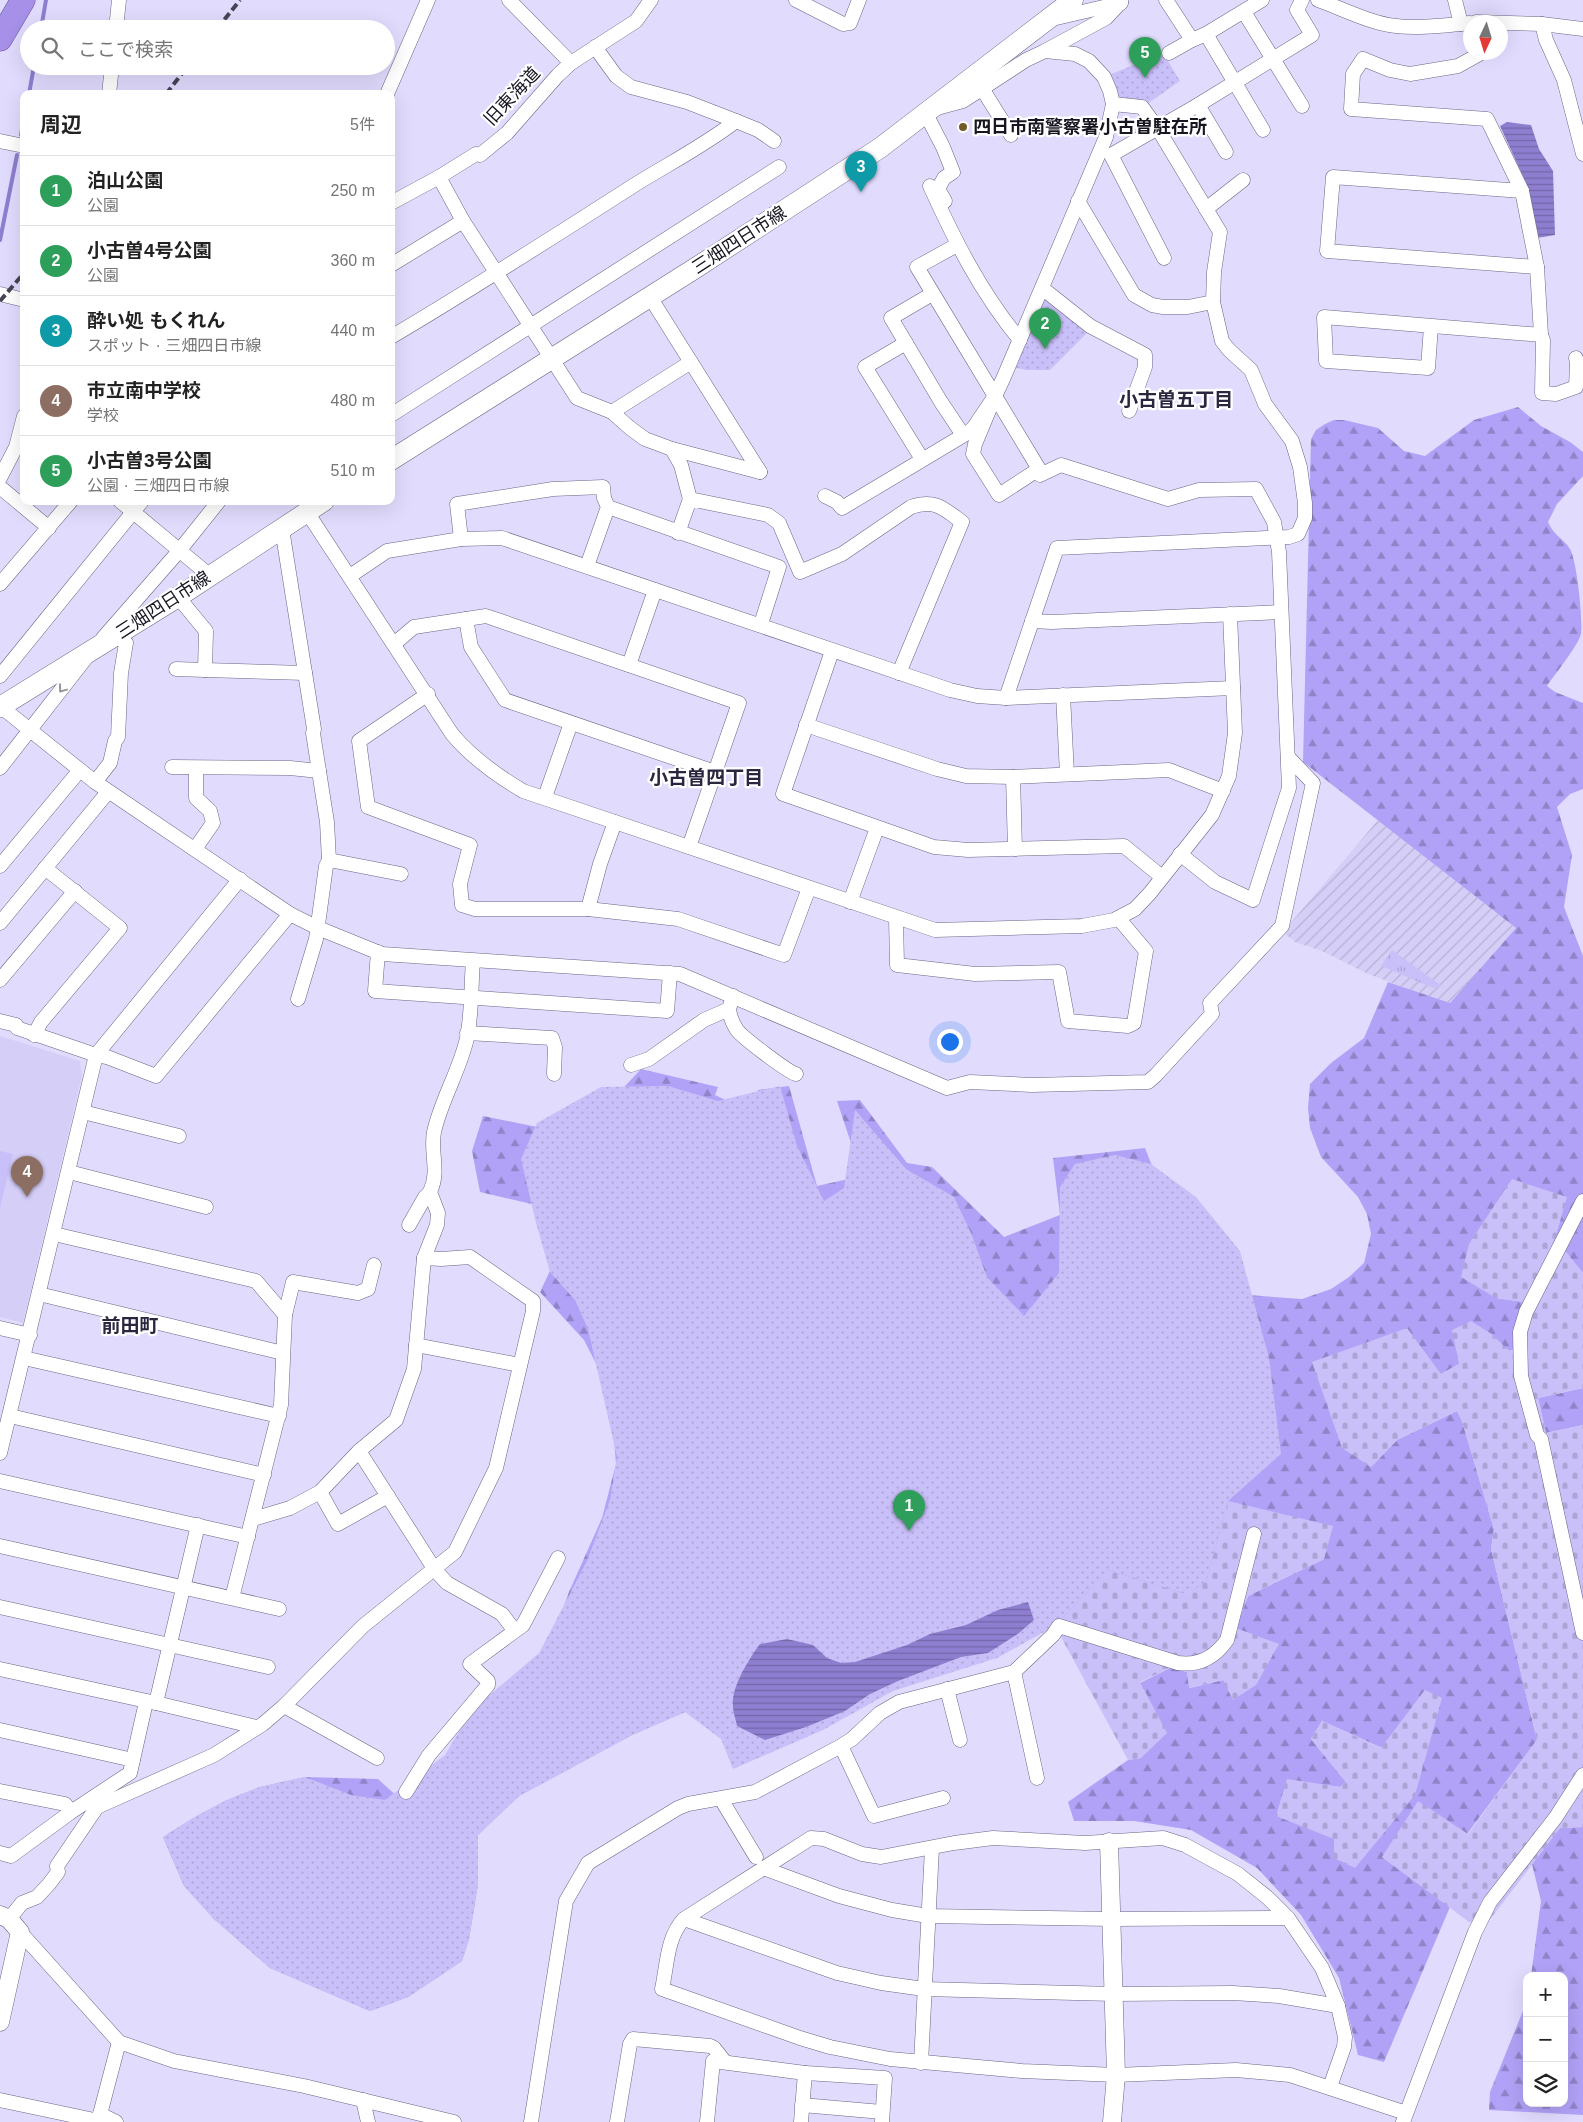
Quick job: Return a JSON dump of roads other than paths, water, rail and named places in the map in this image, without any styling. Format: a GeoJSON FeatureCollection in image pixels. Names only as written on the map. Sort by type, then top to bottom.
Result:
{"type":"FeatureCollection","features":[{"type":"Feature","properties":{"kind":"highway"},"geometry":{"type":"LineString","coordinates":[[0,22],[14,0]]}},
{"type":"Feature","properties":{"kind":"highway"},"geometry":{"type":"LineString","coordinates":[[0,38],[23,0]]}},
{"type":"Feature","properties":{"kind":"main road","name":"三畑四日市線"},"geometry":{"type":"LineString","coordinates":[[395,458],[650,297],[880,148],[1073,0]]}},
{"type":"Feature","properties":{"kind":"main road","name":"三畑四日市線"},"geometry":{"type":"LineString","coordinates":[[0,706],[178,597],[318,505]]}},
{"type":"Feature","properties":{"kind":"street"},"geometry":{"type":"LineString","coordinates":[[117,20],[119,0]]}},
{"type":"Feature","properties":{"kind":"street"},"geometry":{"type":"LineString","coordinates":[[389,90],[428,0]]}},
{"type":"Feature","properties":{"kind":"street"},"geometry":{"type":"LineString","coordinates":[[509,0],[571,63]]}},
{"type":"Feature","properties":{"kind":"street","name":"旧東海道"},"geometry":{"type":"LineString","coordinates":[[395,201],[476,154],[480,154],[507,133],[558,75],[571,63],[636,21],[651,0]]}},
{"type":"Feature","properties":{"kind":"street"},"geometry":{"type":"LineString","coordinates":[[796,0],[843,24],[850,23],[858,0]]}},
{"type":"Feature","properties":{"kind":"street"},"geometry":{"type":"LineString","coordinates":[[1166,0],[1192,40]]}},
{"type":"Feature","properties":{"kind":"street"},"geometry":{"type":"LineString","coordinates":[[1169,53],[1206,34],[1262,0]]}},
{"type":"Feature","properties":{"kind":"street"},"geometry":{"type":"LineString","coordinates":[[1164,258],[1111,155],[1235,84],[1312,35],[1297,10],[1302,0]]}},
{"type":"Feature","properties":{"kind":"street"},"geometry":{"type":"LineString","coordinates":[[1318,0],[1394,26],[1413,27],[1463,23]]}},
{"type":"Feature","properties":{"kind":"street"},"geometry":{"type":"LineString","coordinates":[[1455,0],[1463,17]]}},
{"type":"Feature","properties":{"kind":"street"},"geometry":{"type":"LineString","coordinates":[[1048,20],[1124,1]]}},
{"type":"Feature","properties":{"kind":"street"},"geometry":{"type":"LineString","coordinates":[[954,217],[938,189],[944,178],[952,172],[929,112],[964,102],[1026,60],[1106,18],[1124,1]]}},
{"type":"Feature","properties":{"kind":"street"},"geometry":{"type":"LineString","coordinates":[[1244,12],[1302,106]]}},
{"type":"Feature","properties":{"kind":"street"},"geometry":{"type":"LineString","coordinates":[[1508,23],[1542,24],[1583,29]]}},
{"type":"Feature","properties":{"kind":"street"},"geometry":{"type":"LineString","coordinates":[[1542,24],[1546,40],[1564,80],[1583,154]]}},
{"type":"Feature","properties":{"kind":"street"},"geometry":{"type":"LineString","coordinates":[[1206,34],[1263,130]]}},
{"type":"Feature","properties":{"kind":"street"},"geometry":{"type":"LineString","coordinates":[[595,47],[616,76],[631,87],[687,102],[758,130],[774,140]]}},
{"type":"Feature","properties":{"kind":"street"},"geometry":{"type":"LineString","coordinates":[[1039,470],[999,495],[973,454],[975,444],[1106,137],[1113,104],[1104,76],[1089,61],[1075,54],[1045,51]]}},
{"type":"Feature","properties":{"kind":"street"},"geometry":{"type":"LineString","coordinates":[[1469,60],[1458,66],[1410,74],[1390,70],[1363,59],[1352,74],[1351,109],[1487,119],[1522,191],[1537,267],[1540,335],[1543,340],[1542,393],[1556,394],[1576,387],[1576,358]]}},
{"type":"Feature","properties":{"kind":"street"},"geometry":{"type":"LineString","coordinates":[[109,90],[111,75]]}},
{"type":"Feature","properties":{"kind":"street"},"geometry":{"type":"LineString","coordinates":[[983,90],[1011,135]]}},
{"type":"Feature","properties":{"kind":"street"},"geometry":{"type":"LineString","coordinates":[[1006,698],[1058,548],[1277,537],[1298,534],[1305,518],[1300,467],[1292,441],[1265,404],[1250,370],[1222,342],[1212,302],[1220,232],[1158,129],[1142,107],[1113,104]]}},
{"type":"Feature","properties":{"kind":"street"},"geometry":{"type":"LineString","coordinates":[[1198,105],[1226,152]]}},
{"type":"Feature","properties":{"kind":"street"},"geometry":{"type":"LineString","coordinates":[[395,335],[497,274],[646,177],[716,137],[736,121]]}},
{"type":"Feature","properties":{"kind":"street"},"geometry":{"type":"LineString","coordinates":[[1106,137],[1115,152]]}},
{"type":"Feature","properties":{"kind":"street"},"geometry":{"type":"LineString","coordinates":[[0,141],[20,145]]}},
{"type":"Feature","properties":{"kind":"street"},"geometry":{"type":"LineString","coordinates":[[395,412],[779,167]]}},
{"type":"Feature","properties":{"kind":"street"},"geometry":{"type":"LineString","coordinates":[[439,177],[463,221],[577,398],[612,412],[645,439],[672,450],[760,472],[650,297]]}},
{"type":"Feature","properties":{"kind":"street"},"geometry":{"type":"LineString","coordinates":[[1522,191],[1333,178],[1327,251],[1537,267]]}},
{"type":"Feature","properties":{"kind":"street"},"geometry":{"type":"LineString","coordinates":[[1206,210],[1243,180]]}},
{"type":"Feature","properties":{"kind":"street"},"geometry":{"type":"LineString","coordinates":[[930,186],[957,245],[999,315],[1020,340]]}},
{"type":"Feature","properties":{"kind":"street"},"geometry":{"type":"LineString","coordinates":[[1078,201],[1134,295],[1152,305],[1164,307],[1188,307],[1212,302]]}},
{"type":"Feature","properties":{"kind":"street"},"geometry":{"type":"LineString","coordinates":[[395,263],[463,221]]}},
{"type":"Feature","properties":{"kind":"street"},"geometry":{"type":"LineString","coordinates":[[957,245],[917,267],[1039,470],[1040,475],[1061,465],[1168,499],[1199,490],[1256,489],[1274,522],[1280,552],[1289,788],[1253,900],[1216,882],[1180,854]]}},
{"type":"Feature","properties":{"kind":"street"},"geometry":{"type":"LineString","coordinates":[[1042,288],[1090,326],[1145,355],[1145,367],[1129,411]]}},
{"type":"Feature","properties":{"kind":"street"},"geometry":{"type":"LineString","coordinates":[[0,294],[20,299]]}},
{"type":"Feature","properties":{"kind":"street"},"geometry":{"type":"LineString","coordinates":[[932,294],[891,318],[963,435]]}},
{"type":"Feature","properties":{"kind":"street"},"geometry":{"type":"LineString","coordinates":[[1431,326],[1428,368],[1326,361],[1324,317],[1540,335]]}},
{"type":"Feature","properties":{"kind":"street"},"geometry":{"type":"LineString","coordinates":[[906,343],[865,368],[922,459]]}},
{"type":"Feature","properties":{"kind":"street"},"geometry":{"type":"LineString","coordinates":[[612,412],[691,362]]}},
{"type":"Feature","properties":{"kind":"street"},"geometry":{"type":"LineString","coordinates":[[825,496],[837,502],[842,508],[974,427],[995,396]]}},
{"type":"Feature","properties":{"kind":"street"},"geometry":{"type":"LineString","coordinates":[[0,478],[16,448],[20,432]]}},
{"type":"Feature","properties":{"kind":"street"},"geometry":{"type":"LineString","coordinates":[[672,450],[681,466],[690,499],[678,533]]}},
{"type":"Feature","properties":{"kind":"street"},"geometry":{"type":"LineString","coordinates":[[0,487],[20,504]]}},
{"type":"Feature","properties":{"kind":"street"},"geometry":{"type":"LineString","coordinates":[[461,539],[456,504],[553,489],[603,487],[604,498],[608,507],[587,566]]}},
{"type":"Feature","properties":{"kind":"street"},"geometry":{"type":"LineString","coordinates":[[690,499],[768,514],[779,523],[800,572],[842,554],[900,513],[920,504],[938,505],[962,522],[899,673]]}},
{"type":"Feature","properties":{"kind":"street"},"geometry":{"type":"LineString","coordinates":[[22,505],[49,528]]}},
{"type":"Feature","properties":{"kind":"street"},"geometry":{"type":"LineString","coordinates":[[0,584],[68,505]]}},
{"type":"Feature","properties":{"kind":"street"},"geometry":{"type":"LineString","coordinates":[[125,505],[209,575]]}},
{"type":"Feature","properties":{"kind":"street"},"geometry":{"type":"LineString","coordinates":[[0,676],[139,505]]}},
{"type":"Feature","properties":{"kind":"street"},"geometry":{"type":"LineString","coordinates":[[0,768],[92,651],[179,551],[216,505]]}},
{"type":"Feature","properties":{"kind":"street"},"geometry":{"type":"LineString","coordinates":[[608,507],[779,567],[761,624]]}},
{"type":"Feature","properties":{"kind":"street"},"geometry":{"type":"LineString","coordinates":[[307,512],[428,694],[452,734],[464,748],[495,774],[523,791],[935,930],[1082,926],[1120,919],[1140,904],[1212,814],[1229,776],[1235,733],[1230,614]]}},
{"type":"Feature","properties":{"kind":"street"},"geometry":{"type":"LineString","coordinates":[[282,529],[327,822],[329,860],[326,866],[318,928],[298,999]]}},
{"type":"Feature","properties":{"kind":"street"},"geometry":{"type":"LineString","coordinates":[[350,576],[387,551],[461,539],[502,538],[761,624],[832,651],[950,690],[976,696],[1006,698],[1233,688]]}},
{"type":"Feature","properties":{"kind":"street"},"geometry":{"type":"LineString","coordinates":[[628,665],[655,590]]}},
{"type":"Feature","properties":{"kind":"street"},"geometry":{"type":"LineString","coordinates":[[178,597],[206,631],[205,670]]}},
{"type":"Feature","properties":{"kind":"street"},"geometry":{"type":"LineString","coordinates":[[1032,621],[1052,622],[1281,612]]}},
{"type":"Feature","properties":{"kind":"street"},"geometry":{"type":"LineString","coordinates":[[394,644],[414,627],[486,616],[739,703],[689,847]]}},
{"type":"Feature","properties":{"kind":"street"},"geometry":{"type":"LineString","coordinates":[[466,619],[471,647],[506,700],[715,772]]}},
{"type":"Feature","properties":{"kind":"street"},"geometry":{"type":"LineString","coordinates":[[95,782],[110,763],[115,741],[118,737],[121,673],[126,643],[116,636]]}},
{"type":"Feature","properties":{"kind":"street"},"geometry":{"type":"LineString","coordinates":[[832,651],[783,794],[934,847],[968,850],[1124,846],[1162,877]]}},
{"type":"Feature","properties":{"kind":"street"},"geometry":{"type":"LineString","coordinates":[[176,670],[305,673]]}},
{"type":"Feature","properties":{"kind":"street"},"geometry":{"type":"LineString","coordinates":[[428,694],[359,742],[368,807],[470,845],[460,884],[462,905],[475,910],[588,909],[678,919],[784,955],[809,888]]}},
{"type":"Feature","properties":{"kind":"street"},"geometry":{"type":"LineString","coordinates":[[1063,695],[1067,774]]}},
{"type":"Feature","properties":{"kind":"street"},"geometry":{"type":"LineString","coordinates":[[0,706],[108,792],[290,914],[318,928],[378,952],[473,961],[680,974],[731,1002],[947,1088],[970,1082],[1032,1085],[1148,1082],[1250,974]]}},
{"type":"Feature","properties":{"kind":"street"},"geometry":{"type":"LineString","coordinates":[[545,798],[571,723]]}},
{"type":"Feature","properties":{"kind":"street"},"geometry":{"type":"LineString","coordinates":[[806,725],[944,771],[966,776],[1013,777],[1169,770],[1223,791]]}},
{"type":"Feature","properties":{"kind":"street"},"geometry":{"type":"LineString","coordinates":[[1212,1014],[1210,1004],[1282,926],[1313,783],[1288,757]]}},
{"type":"Feature","properties":{"kind":"street"},"geometry":{"type":"LineString","coordinates":[[172,767],[290,768],[319,771]]}},
{"type":"Feature","properties":{"kind":"street"},"geometry":{"type":"LineString","coordinates":[[195,849],[213,823],[210,811],[196,798],[196,768]]}},
{"type":"Feature","properties":{"kind":"street"},"geometry":{"type":"LineString","coordinates":[[0,866],[80,770]]}},
{"type":"Feature","properties":{"kind":"street"},"geometry":{"type":"LineString","coordinates":[[1013,777],[1014,849]]}},
{"type":"Feature","properties":{"kind":"street"},"geometry":{"type":"LineString","coordinates":[[0,923],[108,792]]}},
{"type":"Feature","properties":{"kind":"street"},"geometry":{"type":"LineString","coordinates":[[588,909],[600,864],[615,822]]}},
{"type":"Feature","properties":{"kind":"street"},"geometry":{"type":"LineString","coordinates":[[850,902],[876,828]]}},
{"type":"Feature","properties":{"kind":"street"},"geometry":{"type":"LineString","coordinates":[[329,860],[401,874]]}},
{"type":"Feature","properties":{"kind":"street"},"geometry":{"type":"LineString","coordinates":[[34,1035],[41,1022],[120,928],[45,868]]}},
{"type":"Feature","properties":{"kind":"street"},"geometry":{"type":"LineString","coordinates":[[0,1453],[96,1055],[240,879]]}},
{"type":"Feature","properties":{"kind":"street"},"geometry":{"type":"LineString","coordinates":[[0,980],[74,891]]}},
{"type":"Feature","properties":{"kind":"street"},"geometry":{"type":"LineString","coordinates":[[0,1021],[16,1025],[17,1028],[34,1035],[107,1057],[156,1076],[290,914]]}},
{"type":"Feature","properties":{"kind":"street"},"geometry":{"type":"LineString","coordinates":[[896,918],[897,965],[975,974],[1059,972],[1068,1021],[1128,1026],[1134,1023],[1146,951],[1120,919]]}},
{"type":"Feature","properties":{"kind":"street"},"geometry":{"type":"LineString","coordinates":[[378,952],[375,991],[470,998],[667,1011],[670,973]]}},
{"type":"Feature","properties":{"kind":"street"},"geometry":{"type":"LineString","coordinates":[[409,1225],[435,1181],[436,1168],[432,1152],[434,1131],[467,1032],[473,961]]}},
{"type":"Feature","properties":{"kind":"street"},"geometry":{"type":"LineString","coordinates":[[631,1064],[649,1059],[731,1002]]}},
{"type":"Feature","properties":{"kind":"street"},"geometry":{"type":"LineString","coordinates":[[731,1002],[734,1025],[742,1036],[788,1072],[796,1074]]}},
{"type":"Feature","properties":{"kind":"street"},"geometry":{"type":"LineString","coordinates":[[467,1032],[552,1038],[555,1047],[554,1074]]}},
{"type":"Feature","properties":{"kind":"street"},"geometry":{"type":"LineString","coordinates":[[83,1112],[179,1136]]}},
{"type":"Feature","properties":{"kind":"street"},"geometry":{"type":"LineString","coordinates":[[69,1172],[206,1207]]}},
{"type":"Feature","properties":{"kind":"street"},"geometry":{"type":"LineString","coordinates":[[253,1519],[290,1508],[320,1492],[359,1451],[396,1420],[414,1369],[424,1258],[437,1225],[438,1213],[430,1192]]}},
{"type":"Feature","properties":{"kind":"street"},"geometry":{"type":"LineString","coordinates":[[1583,1201],[1526,1312],[1520,1332],[1523,1385],[1537,1435],[1541,1440],[1583,1633]]}},
{"type":"Feature","properties":{"kind":"street"},"geometry":{"type":"LineString","coordinates":[[54,1234],[256,1281],[286,1315]]}},
{"type":"Feature","properties":{"kind":"street"},"geometry":{"type":"LineString","coordinates":[[0,2022],[10,1922],[22,1903],[37,1897],[49,1884],[58,1872],[57,1866],[98,1807],[214,1755],[263,1724],[284,1706],[363,1626],[455,1552],[496,1468],[513,1402],[533,1311],[533,1300],[470,1257],[424,1258]]}},
{"type":"Feature","properties":{"kind":"street"},"geometry":{"type":"LineString","coordinates":[[232,1598],[283,1393],[286,1315],[293,1282],[358,1293],[363,1292],[368,1288],[374,1265]]}},
{"type":"Feature","properties":{"kind":"street"},"geometry":{"type":"LineString","coordinates":[[39,1294],[283,1354]]}},
{"type":"Feature","properties":{"kind":"street"},"geometry":{"type":"LineString","coordinates":[[0,1328],[30,1335]]}},
{"type":"Feature","properties":{"kind":"street"},"geometry":{"type":"LineString","coordinates":[[416,1345],[520,1365]]}},
{"type":"Feature","properties":{"kind":"street"},"geometry":{"type":"LineString","coordinates":[[24,1358],[278,1416]]}},
{"type":"Feature","properties":{"kind":"street"},"geometry":{"type":"LineString","coordinates":[[10,1416],[264,1475]]}},
{"type":"Feature","properties":{"kind":"street"},"geometry":{"type":"LineString","coordinates":[[359,1451],[435,1570],[447,1583],[502,1614],[514,1630]]}},
{"type":"Feature","properties":{"kind":"street"},"geometry":{"type":"LineString","coordinates":[[0,1481],[248,1536]]}},
{"type":"Feature","properties":{"kind":"street"},"geometry":{"type":"LineString","coordinates":[[320,1492],[338,1524],[388,1496]]}},
{"type":"Feature","properties":{"kind":"street"},"geometry":{"type":"LineString","coordinates":[[0,1853],[11,1856],[71,1812],[130,1773],[170,1645],[198,1525]]}},
{"type":"Feature","properties":{"kind":"street"},"geometry":{"type":"LineString","coordinates":[[531,2122],[566,1901],[588,1863],[678,1808],[688,1804],[755,1792],[841,1746],[888,1708],[899,1702],[1014,1672],[1053,1635],[1059,1626],[1178,1662],[1189,1664],[1210,1656],[1220,1650],[1226,1640],[1254,1534]]}},
{"type":"Feature","properties":{"kind":"street"},"geometry":{"type":"LineString","coordinates":[[0,1546],[279,1608]]}},
{"type":"Feature","properties":{"kind":"street"},"geometry":{"type":"LineString","coordinates":[[406,1792],[429,1755],[488,1685],[488,1681],[470,1664],[523,1624],[558,1558]]}},
{"type":"Feature","properties":{"kind":"street"},"geometry":{"type":"LineString","coordinates":[[0,1607],[268,1667]]}},
{"type":"Feature","properties":{"kind":"street"},"geometry":{"type":"LineString","coordinates":[[0,1669],[256,1728]]}},
{"type":"Feature","properties":{"kind":"street"},"geometry":{"type":"LineString","coordinates":[[1014,1672],[1037,1778]]}},
{"type":"Feature","properties":{"kind":"street"},"geometry":{"type":"LineString","coordinates":[[947,1689],[960,1740]]}},
{"type":"Feature","properties":{"kind":"street"},"geometry":{"type":"LineString","coordinates":[[284,1706],[377,1758]]}},
{"type":"Feature","properties":{"kind":"street"},"geometry":{"type":"LineString","coordinates":[[0,1730],[133,1760]]}},
{"type":"Feature","properties":{"kind":"street"},"geometry":{"type":"LineString","coordinates":[[841,1746],[874,1816],[943,1798]]}},
{"type":"Feature","properties":{"kind":"street"},"geometry":{"type":"LineString","coordinates":[[1330,2087],[1344,2047],[1345,2037],[1338,2006],[1322,1968],[1288,1918],[1252,1884],[1204,1854],[1179,1842],[1163,1838],[1109,1842],[993,1838],[881,1857],[870,1856],[824,1839],[811,1838],[760,1863],[684,1919],[677,1927],[672,1938],[662,1989],[830,2047],[922,2063],[1116,2075],[1236,2070],[1290,2075],[1330,2087],[1405,2117],[1476,1932],[1490,1902],[1556,1817],[1583,1775]]}},
{"type":"Feature","properties":{"kind":"street"},"geometry":{"type":"LineString","coordinates":[[0,1791],[65,1804],[71,1812]]}},
{"type":"Feature","properties":{"kind":"street"},"geometry":{"type":"LineString","coordinates":[[721,1799],[760,1863],[839,1896],[892,1910],[928,1916],[1112,1919],[1288,1918]]}},
{"type":"Feature","properties":{"kind":"street"},"geometry":{"type":"LineString","coordinates":[[1109,1842],[1116,2075],[1112,2122]]}},
{"type":"Feature","properties":{"kind":"street"},"geometry":{"type":"LineString","coordinates":[[922,2063],[932,1848]]}},
{"type":"Feature","properties":{"kind":"street"},"geometry":{"type":"LineString","coordinates":[[684,1919],[837,1972],[881,1983],[924,1989],[1114,1994],[1209,1992],[1270,1995],[1338,2006]]}},
{"type":"Feature","properties":{"kind":"street"},"geometry":{"type":"LineString","coordinates":[[10,1922],[119,2042],[174,2061],[304,2086],[454,2122]]}},
{"type":"Feature","properties":{"kind":"street"},"geometry":{"type":"LineString","coordinates":[[617,2122],[630,2044],[633,2039],[710,2046],[714,2048],[725,2062]]}},
{"type":"Feature","properties":{"kind":"street"},"geometry":{"type":"LineString","coordinates":[[99,2119],[119,2042]]}},
{"type":"Feature","properties":{"kind":"street"},"geometry":{"type":"LineString","coordinates":[[707,2122],[713,2061],[805,2073],[885,2078],[882,2117],[802,2105]]}},
{"type":"Feature","properties":{"kind":"street"},"geometry":{"type":"LineString","coordinates":[[801,2122],[805,2073]]}},
{"type":"Feature","properties":{"kind":"street"},"geometry":{"type":"LineString","coordinates":[[0,2100],[116,2122]]}},
{"type":"Feature","properties":{"kind":"street"},"geometry":{"type":"LineString","coordinates":[[362,2100],[368,2122]]}},
{"type":"Feature","properties":{"kind":"waterway"},"geometry":{"type":"LineString","coordinates":[[43,20],[46,0]]}},
{"type":"Feature","properties":{"kind":"waterway"},"geometry":{"type":"LineString","coordinates":[[30,90],[32,75]]}},
{"type":"Feature","properties":{"kind":"waterway"},"geometry":{"type":"LineString","coordinates":[[0,240],[17,155]]}},
{"type":"Feature","properties":{"kind":"railway"},"geometry":{"type":"LineString","coordinates":[[224,20],[240,0]]}},
{"type":"Feature","properties":{"kind":"railway"},"geometry":{"type":"LineString","coordinates":[[169,90],[181,75]]}},
{"type":"Feature","properties":{"kind":"railway"},"geometry":{"type":"LineString","coordinates":[[0,301],[20,278]]}},
{"type":"Feature","properties":{"kind":"place","name":"小古曽3号公園"},"geometry":{"type":"Point","coordinates":[1145,78]}},
{"type":"Feature","properties":{"kind":"place","name":"四日市南警察署小古曽駐在所"},"geometry":{"type":"Point","coordinates":[963,127]}},
{"type":"Feature","properties":{"kind":"place","name":"酔い処 もくれん"},"geometry":{"type":"Point","coordinates":[861,192]}},
{"type":"Feature","properties":{"kind":"place","name":"小古曽4号公園"},"geometry":{"type":"Point","coordinates":[1045,349]}},
{"type":"Feature","properties":{"kind":"place","name":"市立南中学校"},"geometry":{"type":"Point","coordinates":[27,1197]}},
{"type":"Feature","properties":{"kind":"place","name":"泊山公園"},"geometry":{"type":"Point","coordinates":[909,1531]}},
{"type":"Feature","properties":{"kind":"district","name":"小古曽五丁目"},"geometry":{"type":"Point","coordinates":[1176,399]}},
{"type":"Feature","properties":{"kind":"district","name":"小古曽四丁目"},"geometry":{"type":"Point","coordinates":[706,777]}},
{"type":"Feature","properties":{"kind":"district","name":"前田町"},"geometry":{"type":"Point","coordinates":[130,1325]}}]}
